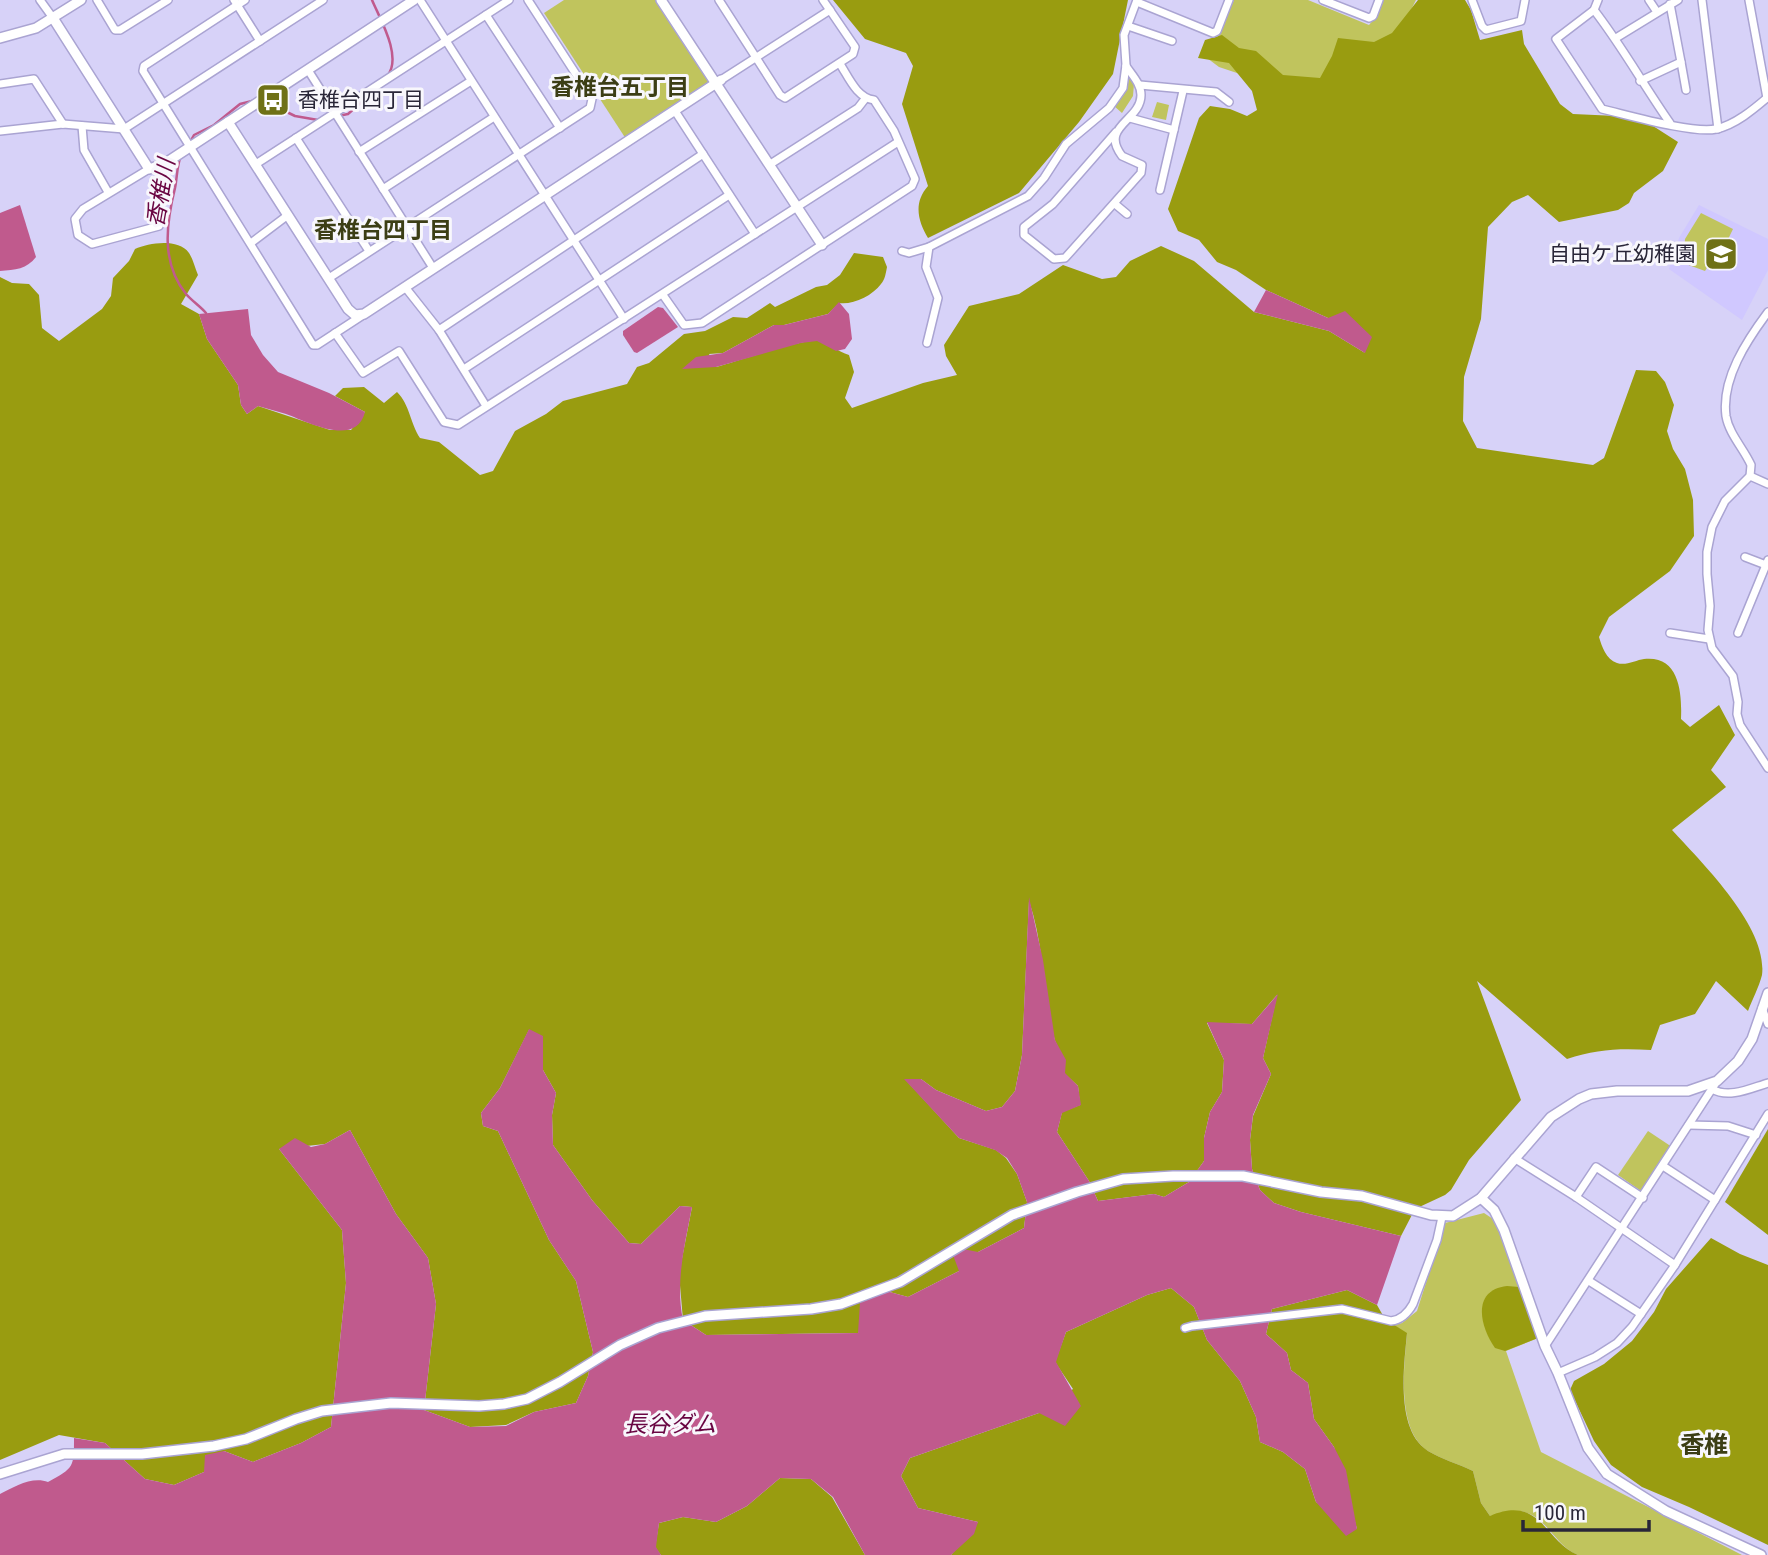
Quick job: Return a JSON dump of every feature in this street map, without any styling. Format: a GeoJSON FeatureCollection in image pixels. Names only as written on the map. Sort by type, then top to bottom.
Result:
{"type":"FeatureCollection","features":[{"type":"Feature","properties":{"kind":"street"},"geometry":{"type":"LineString","coordinates":[[40,0],[149,169]]}},
{"type":"Feature","properties":{"kind":"street"},"geometry":{"type":"LineString","coordinates":[[0,38],[36,28],[81,0]]}},
{"type":"Feature","properties":{"kind":"street"},"geometry":{"type":"LineString","coordinates":[[97,0],[115,30],[120,30],[168,0]]}},
{"type":"Feature","properties":{"kind":"street"},"geometry":{"type":"LineString","coordinates":[[245,0],[235,3],[144,66],[143,71],[313,345],[830,10]]}},
{"type":"Feature","properties":{"kind":"street"},"geometry":{"type":"LineString","coordinates":[[0,131],[63,124],[124,129],[323,0]]}},
{"type":"Feature","properties":{"kind":"street"},"geometry":{"type":"LineString","coordinates":[[159,226],[92,244],[78,234],[75,219],[83,209],[108,192],[149,169],[164,164],[414,0]]}},
{"type":"Feature","properties":{"kind":"street"},"geometry":{"type":"LineString","coordinates":[[420,0],[624,319]]}},
{"type":"Feature","properties":{"kind":"street"},"geometry":{"type":"LineString","coordinates":[[256,164],[509,0]]}},
{"type":"Feature","properties":{"kind":"street"},"geometry":{"type":"LineString","coordinates":[[329,278],[590,108],[592,99],[528,0]]}},
{"type":"Feature","properties":{"kind":"street"},"geometry":{"type":"LineString","coordinates":[[662,0],[822,245]]}},
{"type":"Feature","properties":{"kind":"street"},"geometry":{"type":"LineString","coordinates":[[719,0],[780,95],[785,98],[853,54],[855,47],[823,0]]}},
{"type":"Feature","properties":{"kind":"street"},"geometry":{"type":"LineString","coordinates":[[902,251],[909,253],[929,247],[1028,196],[1044,178],[1066,144],[1109,108],[1123,88],[1126,65],[1125,35],[1137,1],[1213,33],[1217,31],[1229,0]]}},
{"type":"Feature","properties":{"kind":"street"},"geometry":{"type":"LineString","coordinates":[[1328,1],[1369,18],[1373,16],[1379,0]]}},
{"type":"Feature","properties":{"kind":"street"},"geometry":{"type":"LineString","coordinates":[[1472,0],[1486,30],[1521,21],[1525,0]]}},
{"type":"Feature","properties":{"kind":"street"},"geometry":{"type":"LineString","coordinates":[[1598,0],[1594,10],[1556,39],[1602,109],[1697,130],[1718,128],[1751,111],[1767,97],[1749,0]]}},
{"type":"Feature","properties":{"kind":"street"},"geometry":{"type":"LineString","coordinates":[[1649,0],[1657,12]]}},
{"type":"Feature","properties":{"kind":"street"},"geometry":{"type":"LineString","coordinates":[[1702,0],[1718,128]]}},
{"type":"Feature","properties":{"kind":"street"},"geometry":{"type":"LineString","coordinates":[[1616,38],[1674,2],[1686,90]]}},
{"type":"Feature","properties":{"kind":"street"},"geometry":{"type":"LineString","coordinates":[[235,3],[260,41]]}},
{"type":"Feature","properties":{"kind":"street"},"geometry":{"type":"LineString","coordinates":[[1594,10],[1616,38],[1640,80],[1671,124]]}},
{"type":"Feature","properties":{"kind":"street"},"geometry":{"type":"LineString","coordinates":[[486,15],[560,128]]}},
{"type":"Feature","properties":{"kind":"street"},"geometry":{"type":"LineString","coordinates":[[1128,26],[1172,41]]}},
{"type":"Feature","properties":{"kind":"street"},"geometry":{"type":"LineString","coordinates":[[1640,80],[1681,62]]}},
{"type":"Feature","properties":{"kind":"street"},"geometry":{"type":"LineString","coordinates":[[663,295],[684,325],[702,323],[912,186],[915,179],[894,131],[874,100],[865,99],[840,64]]}},
{"type":"Feature","properties":{"kind":"street"},"geometry":{"type":"LineString","coordinates":[[1116,132],[1119,152],[1128,160],[1139,163],[1142,169],[1115,204],[1065,258],[1054,259],[1024,235],[1024,227],[1053,204],[1116,132],[1130,118],[1140,103],[1140,85],[1126,65]]}},
{"type":"Feature","properties":{"kind":"street"},"geometry":{"type":"LineString","coordinates":[[308,70],[433,268]]}},
{"type":"Feature","properties":{"kind":"street"},"geometry":{"type":"LineString","coordinates":[[0,84],[34,79],[63,124]]}},
{"type":"Feature","properties":{"kind":"street"},"geometry":{"type":"LineString","coordinates":[[359,152],[471,81]]}},
{"type":"Feature","properties":{"kind":"street"},"geometry":{"type":"LineString","coordinates":[[1140,85],[1216,93],[1229,102]]}},
{"type":"Feature","properties":{"kind":"street"},"geometry":{"type":"LineString","coordinates":[[1160,190],[1183,91]]}},
{"type":"Feature","properties":{"kind":"street"},"geometry":{"type":"LineString","coordinates":[[769,165],[858,108],[865,99]]}},
{"type":"Feature","properties":{"kind":"street"},"geometry":{"type":"LineString","coordinates":[[675,111],[755,233]]}},
{"type":"Feature","properties":{"kind":"street"},"geometry":{"type":"LineString","coordinates":[[383,189],[494,117]]}},
{"type":"Feature","properties":{"kind":"street"},"geometry":{"type":"LineString","coordinates":[[1130,118],[1174,130]]}},
{"type":"Feature","properties":{"kind":"street"},"geometry":{"type":"LineString","coordinates":[[228,122],[348,309],[355,315],[364,314]]}},
{"type":"Feature","properties":{"kind":"street"},"geometry":{"type":"LineString","coordinates":[[82,126],[83,150],[108,192]]}},
{"type":"Feature","properties":{"kind":"street"},"geometry":{"type":"LineString","coordinates":[[296,138],[369,251]]}},
{"type":"Feature","properties":{"kind":"street"},"geometry":{"type":"LineString","coordinates":[[335,333],[363,373],[399,351],[444,422],[457,425],[898,142]]}},
{"type":"Feature","properties":{"kind":"street"},"geometry":{"type":"LineString","coordinates":[[439,330],[703,154]]}},
{"type":"Feature","properties":{"kind":"street"},"geometry":{"type":"LineString","coordinates":[[464,369],[729,195]]}},
{"type":"Feature","properties":{"kind":"street"},"geometry":{"type":"LineString","coordinates":[[1115,204],[1127,214]]}},
{"type":"Feature","properties":{"kind":"street"},"geometry":{"type":"LineString","coordinates":[[251,243],[288,215]]}},
{"type":"Feature","properties":{"kind":"street"},"geometry":{"type":"LineString","coordinates":[[927,342],[938,298],[926,267],[929,247]]}},
{"type":"Feature","properties":{"kind":"street"},"geometry":{"type":"LineString","coordinates":[[405,287],[439,330],[486,406]]}},
{"type":"Feature","properties":{"kind":"street"},"geometry":{"type":"LineString","coordinates":[[1768,312],[1746,344],[1727,396],[1726,417],[1751,465],[1751,476],[1725,500],[1712,527],[1707,552],[1709,639],[1712,648],[1733,676],[1740,725],[1768,768]]}},
{"type":"Feature","properties":{"kind":"street"},"geometry":{"type":"LineString","coordinates":[[1751,476],[1768,484]]}},
{"type":"Feature","properties":{"kind":"street"},"geometry":{"type":"LineString","coordinates":[[1738,633],[1767,563],[1745,557]]}},
{"type":"Feature","properties":{"kind":"street"},"geometry":{"type":"LineString","coordinates":[[1670,633],[1709,639]]}},
{"type":"Feature","properties":{"kind":"street"},"geometry":{"type":"LineString","coordinates":[[1545,1346],[1714,1085],[1738,1061],[1752,1038],[1768,993]]}},
{"type":"Feature","properties":{"kind":"street"},"geometry":{"type":"LineString","coordinates":[[1762,1008],[1768,1024]]}},
{"type":"Feature","properties":{"kind":"street"},"geometry":{"type":"LineString","coordinates":[[1714,1085],[1720,1094],[1768,1083]]}},
{"type":"Feature","properties":{"kind":"street"},"geometry":{"type":"LineString","coordinates":[[0,1474],[64,1454],[142,1454],[214,1446],[246,1439],[323,1411],[391,1403],[478,1406],[527,1399],[620,1345],[658,1328],[705,1316],[811,1309],[841,1304],[900,1282],[1012,1215],[1123,1179],[1243,1176],[1362,1196],[1442,1217],[1453,1216],[1481,1198],[1551,1117],[1579,1099],[1591,1094],[1617,1091],[1688,1091],[1714,1085]]}},
{"type":"Feature","properties":{"kind":"street"},"geometry":{"type":"LineString","coordinates":[[1558,1373],[1595,1357],[1617,1343],[1641,1314],[1675,1265],[1768,1114]]}},
{"type":"Feature","properties":{"kind":"street"},"geometry":{"type":"LineString","coordinates":[[1689,1125],[1728,1126],[1756,1135]]}},
{"type":"Feature","properties":{"kind":"street"},"geometry":{"type":"LineString","coordinates":[[1514,1158],[1577,1197],[1675,1265]]}},
{"type":"Feature","properties":{"kind":"street"},"geometry":{"type":"LineString","coordinates":[[1663,1166],[1715,1200]]}},
{"type":"Feature","properties":{"kind":"street"},"geometry":{"type":"LineString","coordinates":[[1577,1197],[1595,1167],[1643,1198]]}},
{"type":"Feature","properties":{"kind":"street"},"geometry":{"type":"LineString","coordinates":[[1481,1198],[1493,1210],[1504,1230],[1545,1346],[1588,1448],[1607,1474],[1666,1511],[1761,1555]]}},
{"type":"Feature","properties":{"kind":"street"},"geometry":{"type":"LineString","coordinates":[[1189,1327],[1342,1309],[1396,1321],[1413,1304],[1437,1240],[1442,1217]]}},
{"type":"Feature","properties":{"kind":"street"},"geometry":{"type":"LineString","coordinates":[[1589,1281],[1641,1314]]}},
{"type":"Feature","properties":{"kind":"shaded area"},"geometry":{"type":"Polygon","coordinates":[[[833,0],[1128,0],[1113,74],[1079,122],[1019,193],[928,238],[922,225],[919,205],[928,186],[902,104],[913,66],[906,53],[865,39],[833,0]]]}},
{"type":"Feature","properties":{"kind":"shaded area"},"geometry":{"type":"Polygon","coordinates":[[[1418,0],[1465,0],[1471,10],[1480,40],[1522,30],[1524,44],[1560,104],[1573,114],[1639,117],[1678,142],[1663,171],[1634,193],[1629,203],[1618,210],[1559,222],[1528,195],[1512,202],[1488,227],[1481,319],[1464,377],[1463,421],[1477,448],[1593,465],[1604,458],[1636,370],[1656,371],[1665,382],[1674,405],[1667,431],[1673,449],[1685,469],[1693,500],[1694,536],[1670,571],[1609,617],[1599,637],[1607,656],[1617,663],[1656,659],[1665,663],[1672,670],[1679,688],[1681,719],[1690,727],[1719,705],[1735,735],[1711,770],[1726,787],[1672,830],[1730,897],[1755,937],[1761,956],[1762,975],[1748,1011],[1716,981],[1695,1014],[1660,1025],[1651,1050],[1609,1050],[1567,1059],[1477,981],[1521,1100],[1469,1160],[1451,1190],[1415,1209],[1401,1236],[1301,1212],[1274,1203],[1260,1190],[1252,1169],[1250,1140],[1253,1116],[1271,1074],[1263,1058],[1277,995],[1252,1024],[1207,1023],[1224,1060],[1222,1092],[1210,1112],[1204,1138],[1204,1161],[1189,1182],[1164,1197],[1154,1194],[1098,1201],[1089,1181],[1057,1132],[1062,1112],[1080,1105],[1078,1086],[1064,1073],[1063,1057],[1054,1037],[1038,935],[1029,901],[1022,1055],[1015,1091],[1002,1107],[986,1111],[936,1090],[921,1079],[905,1079],[959,1138],[996,1150],[1006,1158],[1017,1174],[1027,1202],[1024,1228],[978,1252],[959,1271],[908,1297],[886,1291],[858,1333],[706,1335],[683,1320],[679,1274],[692,1207],[680,1206],[641,1244],[629,1243],[592,1200],[553,1145],[552,1115],[556,1093],[543,1070],[543,1037],[529,1030],[500,1088],[481,1113],[483,1126],[498,1131],[549,1240],[576,1281],[593,1352],[588,1376],[576,1403],[534,1412],[506,1425],[470,1427],[424,1410],[436,1304],[428,1258],[396,1214],[350,1130],[325,1144],[279,1149],[342,1230],[346,1283],[331,1427],[301,1443],[253,1462],[224,1451],[204,1472],[174,1485],[145,1479],[105,1443],[59,1435],[0,1460],[0,277],[12,283],[29,284],[39,295],[42,328],[59,341],[102,309],[111,296],[113,278],[129,261],[135,249],[155,244],[178,245],[189,253],[198,275],[181,304],[199,314],[207,339],[238,385],[241,405],[247,414],[258,406],[330,430],[351,430],[365,412],[335,396],[343,388],[364,387],[384,403],[397,392],[405,403],[420,438],[439,442],[480,475],[493,471],[515,431],[563,401],[627,384],[637,367],[649,363],[684,334],[705,331],[733,317],[747,318],[770,303],[775,307],[816,287],[827,285],[840,275],[854,253],[883,257],[887,267],[885,276],[873,292],[856,301],[839,303],[828,314],[774,325],[723,353],[709,354],[716,367],[799,343],[823,342],[849,355],[854,372],[845,398],[852,408],[923,383],[957,375],[946,356],[944,345],[969,306],[1019,294],[1063,265],[1102,279],[1116,277],[1130,261],[1161,246],[1194,261],[1254,312],[1329,331],[1365,353],[1328,318],[1266,290],[1236,270],[1217,262],[1199,240],[1178,231],[1168,209],[1199,118],[1210,106],[1230,109],[1247,116],[1257,110],[1252,91],[1229,63],[1198,58],[1205,40],[1222,35],[1239,48],[1256,51],[1283,75],[1320,78],[1338,38],[1374,42],[1392,33],[1418,0]]]}},
{"type":"Feature","properties":{"kind":"shaded area","name":"自由ケ丘幼稚園"},"geometry":{"type":"Polygon","coordinates":[[[1699,205],[1768,239],[1768,270],[1742,320],[1669,269],[1679,238],[1699,205]]]}},
{"type":"Feature","properties":{"kind":"shaded area"},"geometry":{"type":"Polygon","coordinates":[[[1768,1129],[1768,1235],[1725,1202],[1768,1129]]]}},
{"type":"Feature","properties":{"kind":"shaded area"},"geometry":{"type":"Polygon","coordinates":[[[1711,1238],[1768,1265],[1768,1545],[1642,1487],[1611,1465],[1594,1441],[1570,1390],[1574,1381],[1604,1364],[1632,1341],[1654,1312],[1666,1289],[1711,1238]]]}},
{"type":"Feature","properties":{"kind":"shaded area"},"geometry":{"type":"Polygon","coordinates":[[[1507,1286],[1519,1287],[1538,1338],[1505,1351],[1495,1348],[1485,1330],[1482,1311],[1488,1294],[1507,1286]]]}},
{"type":"Feature","properties":{"kind":"shaded area"},"geometry":{"type":"Polygon","coordinates":[[[1171,1288],[1194,1307],[1207,1340],[1240,1381],[1256,1417],[1260,1442],[1283,1452],[1305,1469],[1316,1502],[1357,1529],[1334,1447],[1314,1419],[1308,1383],[1291,1370],[1287,1353],[1266,1334],[1272,1309],[1347,1290],[1377,1305],[1385,1319],[1407,1333],[1404,1396],[1410,1428],[1418,1441],[1433,1454],[1473,1471],[1481,1503],[1490,1516],[1507,1511],[1521,1511],[1532,1515],[1567,1549],[1578,1555],[951,1555],[978,1522],[918,1508],[901,1476],[910,1458],[1039,1413],[1073,1389],[1055,1362],[1066,1332],[1147,1295],[1171,1288]]]}},
{"type":"Feature","properties":{"kind":"shaded area"},"geometry":{"type":"Polygon","coordinates":[[[780,1478],[811,1479],[832,1497],[865,1555],[661,1555],[655,1548],[659,1523],[683,1517],[716,1522],[747,1506],[780,1478]]]}},
{"type":"Feature","properties":{"kind":"green space"},"geometry":{"type":"Polygon","coordinates":[[[564,0],[658,0],[712,82],[626,139],[544,13],[564,0]]]}},
{"type":"Feature","properties":{"kind":"green space"},"geometry":{"type":"Polygon","coordinates":[[[1234,0],[1308,0],[1369,25],[1382,0],[1416,0],[1393,45],[1309,97],[1219,67],[1203,55],[1216,41],[1234,0]]]}},
{"type":"Feature","properties":{"kind":"green space"},"geometry":{"type":"Polygon","coordinates":[[[1129,78],[1134,84],[1133,96],[1122,113],[1114,106],[1127,88],[1129,78]]]}},
{"type":"Feature","properties":{"kind":"green space"},"geometry":{"type":"Polygon","coordinates":[[[1157,102],[1169,105],[1166,120],[1152,117],[1157,102]]]}},
{"type":"Feature","properties":{"kind":"green space"},"geometry":{"type":"Polygon","coordinates":[[[1701,213],[1733,229],[1718,260],[1713,258],[1705,271],[1683,263],[1685,239],[1701,213]]]}},
{"type":"Feature","properties":{"kind":"green space"},"geometry":{"type":"Polygon","coordinates":[[[1648,1131],[1672,1147],[1641,1191],[1618,1175],[1648,1131]]]}},
{"type":"Feature","properties":{"kind":"green space"},"geometry":{"type":"Polygon","coordinates":[[[1484,1213],[1496,1221],[1538,1338],[1506,1351],[1541,1452],[1742,1555],[1578,1555],[1563,1545],[1544,1524],[1529,1513],[1516,1511],[1490,1516],[1481,1503],[1473,1471],[1433,1454],[1418,1441],[1411,1428],[1404,1397],[1407,1334],[1394,1325],[1402,1323],[1417,1311],[1445,1223],[1484,1213]]]}},
{"type":"Feature","properties":{"kind":"water"},"geometry":{"type":"Polygon","coordinates":[[[20,205],[36,257],[25,266],[0,271],[0,213],[20,205]]]}},
{"type":"Feature","properties":{"kind":"water"},"geometry":{"type":"Polygon","coordinates":[[[1266,290],[1328,318],[1345,311],[1372,337],[1365,353],[1329,331],[1254,312],[1266,290]]]}},
{"type":"Feature","properties":{"kind":"water"},"geometry":{"type":"Polygon","coordinates":[[[839,302],[849,314],[852,339],[845,349],[836,351],[817,341],[716,367],[682,369],[696,357],[723,353],[774,325],[828,314],[839,302]]]}},
{"type":"Feature","properties":{"kind":"water"},"geometry":{"type":"Polygon","coordinates":[[[658,307],[663,308],[678,327],[637,353],[634,352],[623,331],[658,307]]]}},
{"type":"Feature","properties":{"kind":"water"},"geometry":{"type":"Polygon","coordinates":[[[248,309],[251,335],[278,372],[329,393],[365,412],[360,423],[352,429],[342,431],[330,430],[258,406],[247,414],[241,405],[238,385],[207,339],[199,314],[248,309]]]}},
{"type":"Feature","properties":{"kind":"water","name":"長谷ダム"},"geometry":{"type":"Polygon","coordinates":[[[1029,897],[1043,960],[1055,1040],[1066,1060],[1065,1073],[1078,1086],[1081,1105],[1062,1113],[1057,1132],[1089,1181],[1098,1201],[1154,1194],[1164,1197],[1189,1182],[1204,1161],[1204,1138],[1210,1112],[1222,1092],[1224,1060],[1207,1022],[1252,1024],[1278,994],[1263,1058],[1271,1074],[1253,1115],[1250,1140],[1252,1169],[1260,1190],[1274,1203],[1301,1212],[1401,1236],[1377,1305],[1347,1290],[1272,1309],[1266,1334],[1287,1353],[1291,1370],[1308,1383],[1314,1419],[1346,1470],[1357,1529],[1346,1536],[1316,1502],[1305,1469],[1283,1452],[1260,1442],[1256,1417],[1240,1381],[1207,1340],[1194,1307],[1171,1288],[1147,1295],[1066,1332],[1056,1362],[1081,1406],[1065,1426],[1039,1413],[910,1458],[901,1476],[918,1508],[978,1522],[974,1534],[951,1555],[865,1555],[833,1497],[811,1479],[780,1478],[747,1506],[716,1522],[683,1517],[659,1523],[656,1547],[661,1555],[0,1555],[0,1494],[29,1481],[48,1482],[68,1470],[73,1461],[74,1438],[105,1443],[145,1479],[174,1485],[204,1472],[205,1455],[224,1451],[253,1462],[301,1443],[331,1427],[346,1283],[342,1230],[279,1149],[295,1138],[311,1147],[325,1144],[350,1130],[396,1214],[428,1258],[436,1304],[424,1410],[470,1427],[506,1426],[534,1412],[576,1403],[588,1376],[593,1352],[576,1281],[549,1240],[498,1131],[483,1126],[481,1113],[500,1088],[529,1029],[543,1036],[543,1070],[556,1093],[552,1115],[553,1145],[592,1200],[629,1243],[641,1244],[680,1206],[692,1207],[682,1263],[681,1306],[683,1320],[706,1335],[858,1333],[860,1303],[886,1291],[908,1297],[959,1271],[953,1255],[963,1249],[978,1252],[1024,1228],[1027,1202],[1017,1174],[1007,1158],[995,1150],[959,1138],[904,1079],[921,1079],[936,1090],[986,1111],[1002,1107],[1015,1091],[1022,1055],[1029,897]]]}},
{"type":"Feature","properties":{"kind":"waterway","name":"香椎川"},"geometry":{"type":"LineString","coordinates":[[372,0],[391,48],[393,58],[388,75]]}},
{"type":"Feature","properties":{"kind":"waterway","name":"香椎川"},"geometry":{"type":"LineString","coordinates":[[338,116],[348,114],[378,88]]}},
{"type":"Feature","properties":{"kind":"waterway","name":"香椎川"},"geometry":{"type":"LineString","coordinates":[[190,142],[194,135],[214,125],[240,104],[256,100]]}},
{"type":"Feature","properties":{"kind":"waterway","name":"香椎川"},"geometry":{"type":"LineString","coordinates":[[266,102],[295,116],[318,120]]}},
{"type":"Feature","properties":{"kind":"waterway","name":"香椎川"},"geometry":{"type":"LineString","coordinates":[[181,156],[169,215],[169,256],[178,282],[186,294],[206,313]]}},
{"type":"Feature","properties":{"kind":"place","name":"香椎台四丁目"},"geometry":{"type":"Point","coordinates":[273,100]}},
{"type":"Feature","properties":{"kind":"place","name":"自由ケ丘幼稚園"},"geometry":{"type":"Point","coordinates":[1721,254]}},
{"type":"Feature","properties":{"kind":"district","name":"香椎台五丁目"},"geometry":{"type":"Point","coordinates":[620,87]}},
{"type":"Feature","properties":{"kind":"district","name":"香椎台四丁目"},"geometry":{"type":"Point","coordinates":[383,230]}},
{"type":"Feature","properties":{"kind":"district","name":"香椎"},"geometry":{"type":"Point","coordinates":[1704,1445]}}]}
